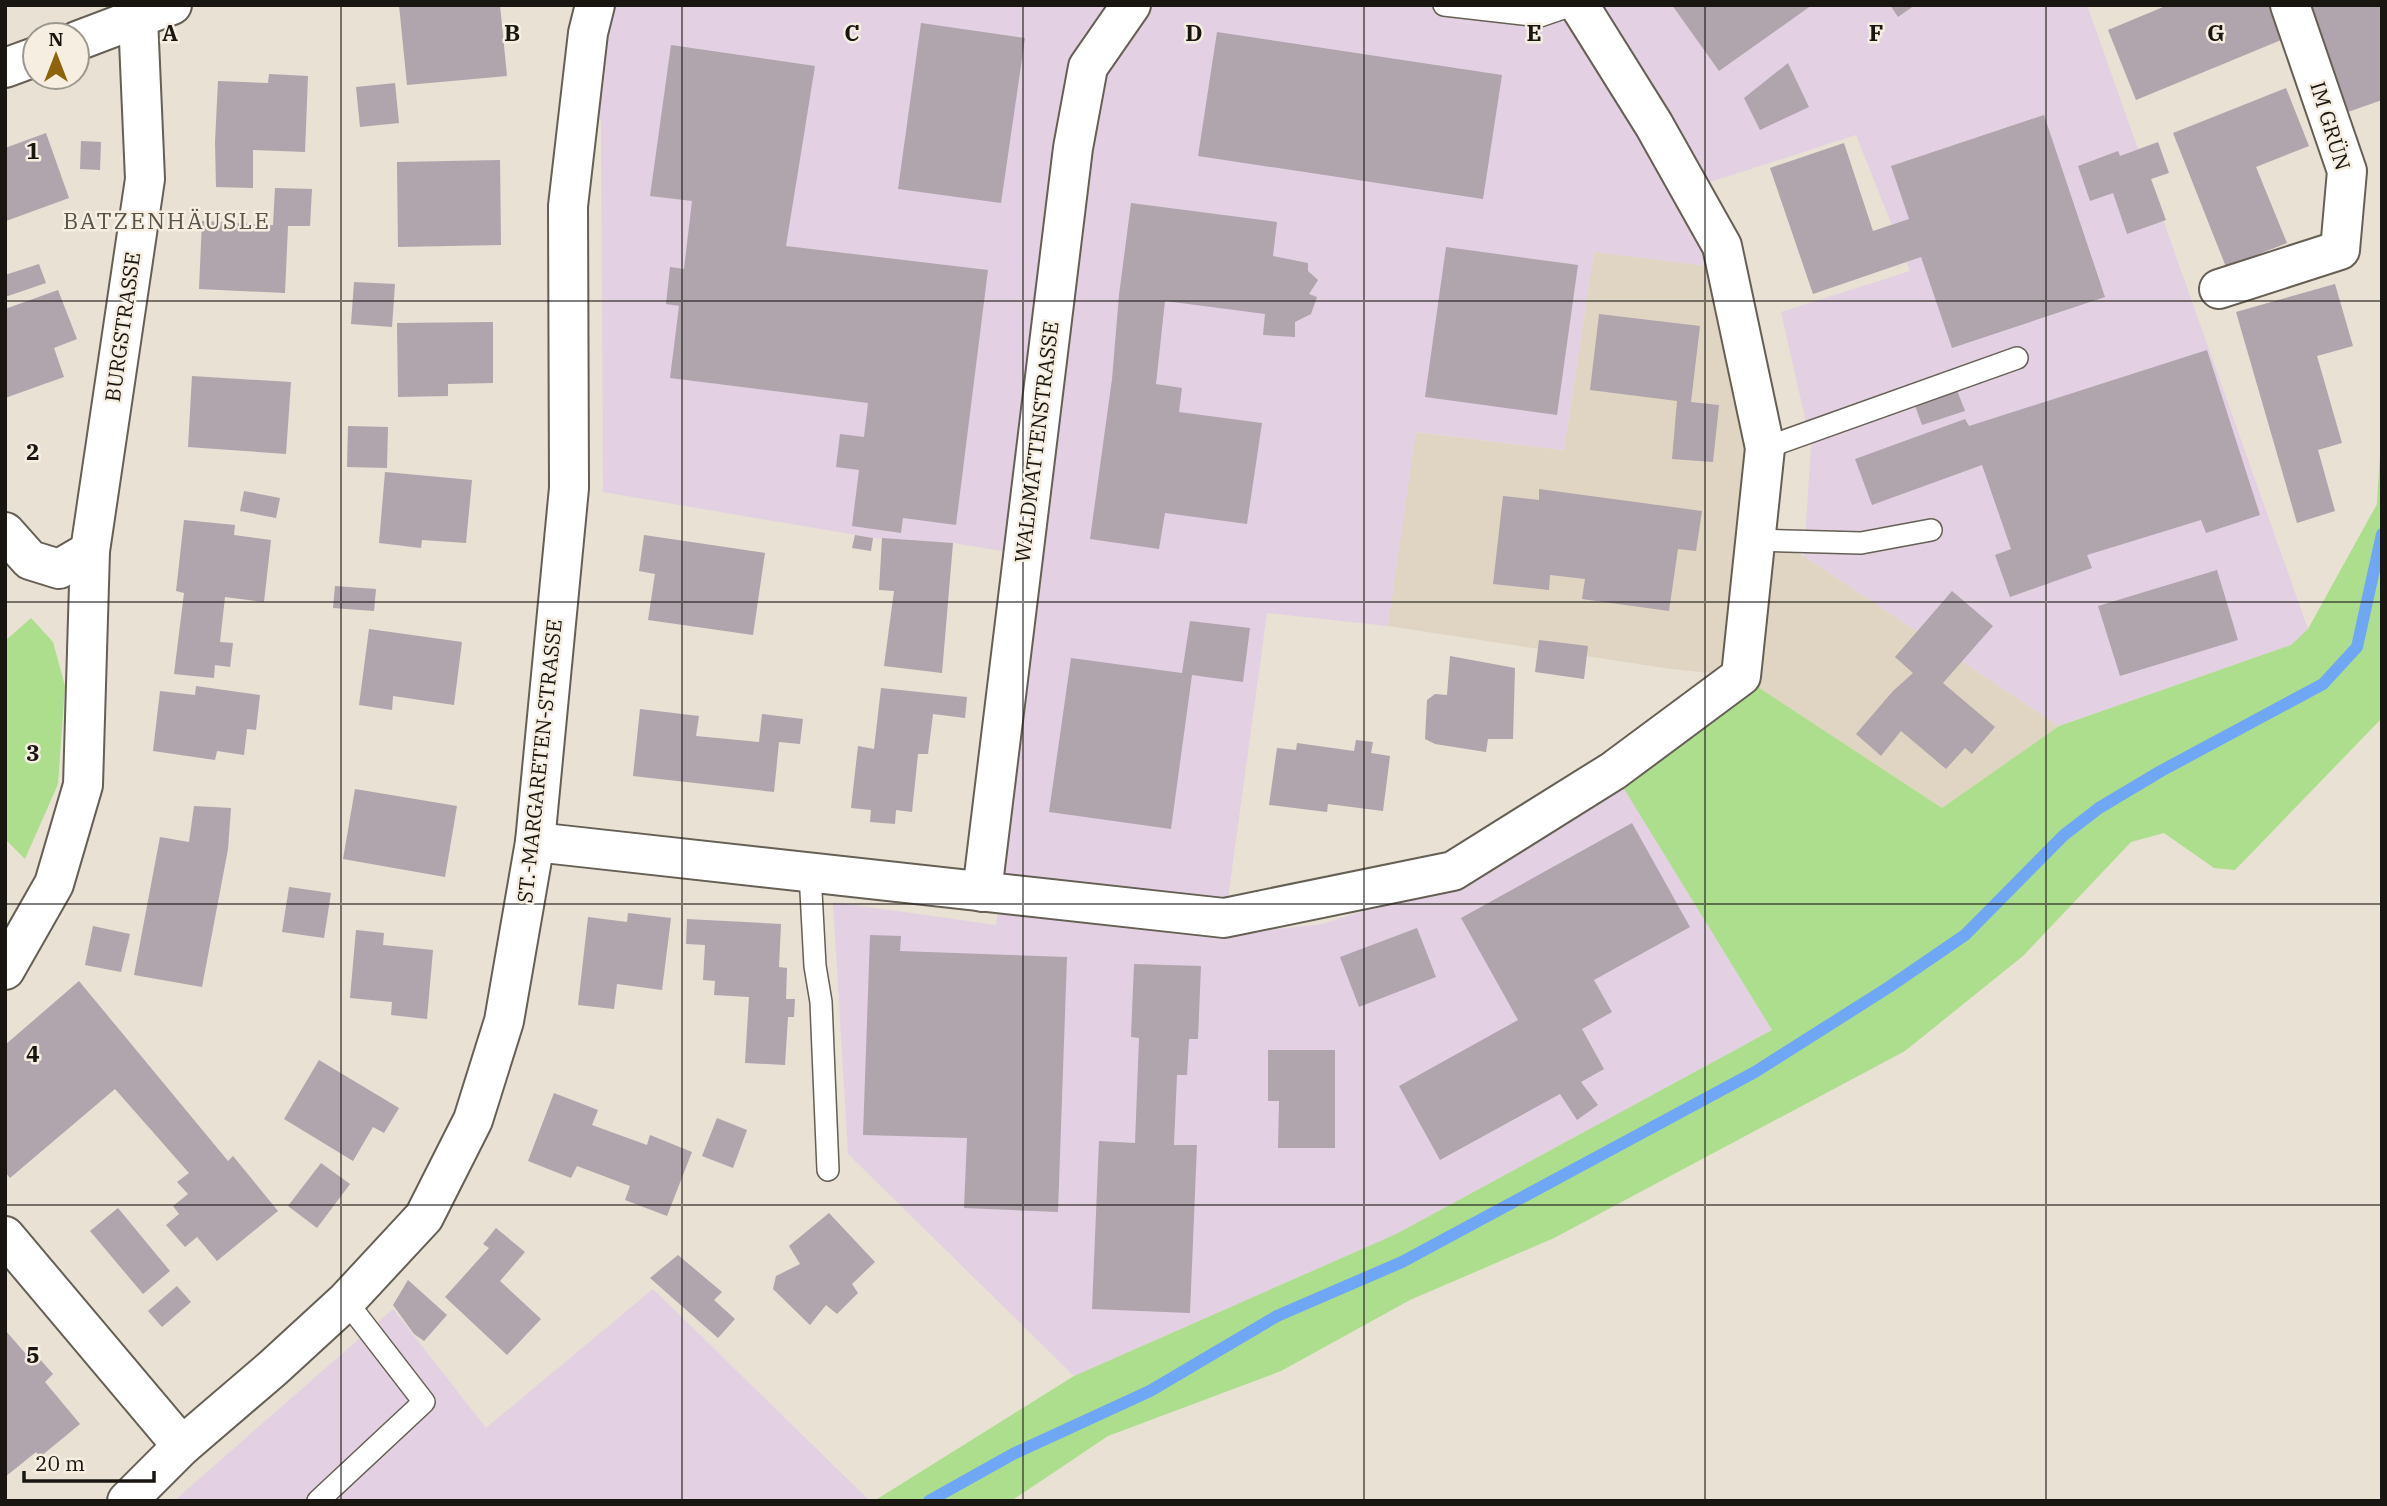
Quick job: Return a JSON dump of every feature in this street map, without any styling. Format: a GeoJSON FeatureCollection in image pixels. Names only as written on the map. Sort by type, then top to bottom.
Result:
{"type":"FeatureCollection","features":[{"type":"Feature","properties":{"kind":"street","name":"ST.-MARGARETEN-STRASSE"},"geometry":{"type":"LineString","coordinates":[[127,1501],[182,1446],[346,1301],[424,1217],[473,1120],[504,1021],[534,842],[569,488],[568,206],[588,33],[594,5]]}},
{"type":"Feature","properties":{"kind":"street","name":"WALDMATTENSTRASSE"},"geometry":{"type":"LineString","coordinates":[[982,892],[1073,148],[1088,67],[1131,5]]}},
{"type":"Feature","properties":{"kind":"street"},"geometry":{"type":"LineString","coordinates":[[534,842],[1224,918],[1453,871],[1613,771],[1741,676],[1765,448],[1722,246],[1654,125],[1578,5]]}},
{"type":"Feature","properties":{"kind":"street","name":"IM GRÜN"},"geometry":{"type":"LineString","coordinates":[[2219,289],[2340,250],[2347,171],[2290,5]]}},
{"type":"Feature","properties":{"kind":"street"},"geometry":{"type":"LineString","coordinates":[[91,36],[155,12]]}},
{"type":"Feature","properties":{"kind":"street","name":"BURGSTRASSE"},"geometry":{"type":"LineString","coordinates":[[5,971],[54,884],[83,785],[90,551],[145,178],[155,12]]}},
{"type":"Feature","properties":{"kind":"street"},"geometry":{"type":"LineString","coordinates":[[5,532],[30,561],[59,569],[90,551]]}},
{"type":"Feature","properties":{"kind":"street"},"geometry":{"type":"LineString","coordinates":[[5,1236],[182,1446]]}},
{"type":"Feature","properties":{"kind":"lane"},"geometry":{"type":"LineString","coordinates":[[1444,5],[1540,16],[1572,5]]}},
{"type":"Feature","properties":{"kind":"lane"},"geometry":{"type":"LineString","coordinates":[[1765,448],[2017,358]]}},
{"type":"Feature","properties":{"kind":"lane"},"geometry":{"type":"LineString","coordinates":[[1755,540],[1861,542],[1931,530]]}},
{"type":"Feature","properties":{"kind":"lane"},"geometry":{"type":"LineString","coordinates":[[810,873],[815,966],[821,1002],[828,1170]]}},
{"type":"Feature","properties":{"kind":"lane"},"geometry":{"type":"LineString","coordinates":[[318,1501],[424,1402],[346,1301]]}},
{"type":"Feature","properties":{"kind":"shaded area"},"geometry":{"type":"Polygon","coordinates":[[[595,5],[2087,5],[2308,629],[2291,645],[2059,726],[1804,556],[1811,445],[1781,312],[1910,271],[1856,135],[1676,193],[1709,266],[1594,252],[1564,450],[1416,432],[1388,626],[1267,613],[1223,935],[1322,924],[1497,869],[1613,771],[1772,1030],[1396,1234],[1074,1376],[848,1154],[833,902],[996,925],[1043,558],[953,543],[873,538],[603,492],[601,123],[588,33],[595,5]]]}},
{"type":"Feature","properties":{"kind":"shaded area"},"geometry":{"type":"Polygon","coordinates":[[[1594,251],[1709,266],[1753,472],[1747,533],[1804,556],[2059,726],[1942,808],[1741,676],[1671,669],[1388,626],[1415,432],[1564,450],[1594,251]]]}},
{"type":"Feature","properties":{"kind":"shaded area"},"geometry":{"type":"Polygon","coordinates":[[[653,1289],[870,1501],[174,1501],[393,1309],[486,1428],[653,1289]]]}},
{"type":"Feature","properties":{"kind":"green space"},"geometry":{"type":"Polygon","coordinates":[[[2382,418],[2382,718],[2235,870],[2214,868],[2164,833],[2131,842],[2023,956],[1905,1051],[1554,1238],[1410,1300],[1281,1371],[1108,1436],[1011,1501],[874,1501],[1074,1376],[1396,1234],[1772,1030],[1613,771],[1741,676],[1942,808],[2059,726],[2291,645],[2308,629],[2377,504],[2382,418]]]}},
{"type":"Feature","properties":{"kind":"green space"},"geometry":{"type":"Polygon","coordinates":[[[31,618],[53,642],[65,686],[58,784],[25,859],[5,839],[5,641],[31,618]]]}},
{"type":"Feature","properties":{"kind":"building"},"geometry":{"type":"Polygon","coordinates":[[[399,5],[500,5],[507,76],[407,85],[399,5]]]}},
{"type":"Feature","properties":{"kind":"building"},"geometry":{"type":"Polygon","coordinates":[[[1672,5],[1812,5],[1719,71],[1672,5]]]}},
{"type":"Feature","properties":{"kind":"building"},"geometry":{"type":"Polygon","coordinates":[[[1890,5],[1915,5],[1898,17],[1890,5]]]}},
{"type":"Feature","properties":{"kind":"building"},"geometry":{"type":"Polygon","coordinates":[[[2168,5],[2272,5],[2286,38],[2136,100],[2108,30],[2168,5]]]}},
{"type":"Feature","properties":{"kind":"building"},"geometry":{"type":"Polygon","coordinates":[[[2303,5],[2382,5],[2382,100],[2345,113],[2303,5]]]}},
{"type":"Feature","properties":{"kind":"building"},"geometry":{"type":"Polygon","coordinates":[[[921,23],[1025,38],[1001,203],[898,189],[921,23]]]}},
{"type":"Feature","properties":{"kind":"building"},"geometry":{"type":"Polygon","coordinates":[[[1217,32],[1502,75],[1483,199],[1198,156],[1217,32]]]}},
{"type":"Feature","properties":{"kind":"building"},"geometry":{"type":"Polygon","coordinates":[[[671,45],[815,66],[786,246],[988,270],[956,525],[903,518],[901,533],[852,526],[859,470],[836,467],[840,434],[864,437],[868,403],[670,378],[679,306],[666,304],[670,267],[684,269],[692,201],[650,196],[671,45]]]}},
{"type":"Feature","properties":{"kind":"building"},"geometry":{"type":"Polygon","coordinates":[[[1788,63],[1809,107],[1760,130],[1744,98],[1788,63]]]}},
{"type":"Feature","properties":{"kind":"building"},"geometry":{"type":"Polygon","coordinates":[[[269,74],[308,76],[305,152],[253,150],[253,188],[216,187],[218,81],[268,83],[269,74]]]}},
{"type":"Feature","properties":{"kind":"building"},"geometry":{"type":"Polygon","coordinates":[[[395,83],[399,123],[360,127],[356,87],[395,83]]]}},
{"type":"Feature","properties":{"kind":"building"},"geometry":{"type":"Polygon","coordinates":[[[2286,88],[2309,146],[2256,167],[2287,243],[2226,267],[2173,133],[2286,88]]]}},
{"type":"Feature","properties":{"kind":"building"},"geometry":{"type":"Polygon","coordinates":[[[2044,115],[2105,297],[1952,348],[1921,257],[1813,294],[1770,168],[1844,143],[1873,231],[1909,219],[1891,166],[2044,115]]]}},
{"type":"Feature","properties":{"kind":"building"},"geometry":{"type":"Polygon","coordinates":[[[46,133],[69,198],[6,221],[5,148],[46,133]]]}},
{"type":"Feature","properties":{"kind":"building"},"geometry":{"type":"Polygon","coordinates":[[[81,141],[101,142],[100,170],[80,169],[81,141]]]}},
{"type":"Feature","properties":{"kind":"building"},"geometry":{"type":"Polygon","coordinates":[[[2158,142],[2169,173],[2151,179],[2166,220],[2127,234],[2113,193],[2090,201],[2078,166],[2118,151],[2120,156],[2158,142]]]}},
{"type":"Feature","properties":{"kind":"building"},"geometry":{"type":"Polygon","coordinates":[[[500,160],[501,245],[398,247],[397,162],[500,160]]]}},
{"type":"Feature","properties":{"kind":"building"},"geometry":{"type":"Polygon","coordinates":[[[275,188],[312,189],[310,226],[288,226],[285,293],[199,289],[202,221],[273,225],[275,188]]]}},
{"type":"Feature","properties":{"kind":"building"},"geometry":{"type":"Polygon","coordinates":[[[1131,203],[1277,222],[1273,256],[1308,263],[1308,271],[1318,280],[1309,294],[1317,297],[1311,314],[1295,322],[1295,337],[1263,335],[1265,314],[1165,301],[1156,384],[1182,388],[1179,412],[1262,423],[1247,524],[1165,513],[1159,549],[1090,539],[1112,379],[1131,203]]]}},
{"type":"Feature","properties":{"kind":"building"},"geometry":{"type":"Polygon","coordinates":[[[1446,247],[1578,265],[1557,415],[1425,397],[1446,247]]]}},
{"type":"Feature","properties":{"kind":"building"},"geometry":{"type":"Polygon","coordinates":[[[39,264],[46,283],[5,297],[5,275],[39,264]]]}},
{"type":"Feature","properties":{"kind":"building"},"geometry":{"type":"Polygon","coordinates":[[[354,282],[395,284],[392,327],[351,324],[354,282]]]}},
{"type":"Feature","properties":{"kind":"building"},"geometry":{"type":"Polygon","coordinates":[[[2335,284],[2353,346],[2317,356],[2342,443],[2318,450],[2335,511],[2297,523],[2236,312],[2335,284]]]}},
{"type":"Feature","properties":{"kind":"building"},"geometry":{"type":"Polygon","coordinates":[[[58,290],[77,339],[54,348],[64,377],[5,398],[5,309],[58,290]]]}},
{"type":"Feature","properties":{"kind":"building"},"geometry":{"type":"Polygon","coordinates":[[[1599,314],[1700,326],[1691,402],[1719,405],[1713,462],[1672,459],[1677,401],[1590,390],[1599,314]]]}},
{"type":"Feature","properties":{"kind":"building"},"geometry":{"type":"Polygon","coordinates":[[[493,322],[493,383],[448,384],[448,396],[398,397],[397,323],[493,322]]]}},
{"type":"Feature","properties":{"kind":"building"},"geometry":{"type":"Polygon","coordinates":[[[2207,350],[2260,515],[2206,533],[2201,520],[2087,555],[2092,568],[2010,597],[1995,555],[2011,549],[1982,465],[1872,505],[1855,459],[1965,419],[1969,426],[2207,350]]]}},
{"type":"Feature","properties":{"kind":"building"},"geometry":{"type":"Polygon","coordinates":[[[192,376],[291,382],[286,454],[188,447],[192,376]]]}},
{"type":"Feature","properties":{"kind":"building"},"geometry":{"type":"Polygon","coordinates":[[[1955,385],[1965,411],[1922,425],[1913,400],[1955,385]]]}},
{"type":"Feature","properties":{"kind":"building"},"geometry":{"type":"Polygon","coordinates":[[[348,426],[388,427],[387,468],[347,467],[348,426]]]}},
{"type":"Feature","properties":{"kind":"building"},"geometry":{"type":"Polygon","coordinates":[[[385,472],[472,480],[466,543],[422,540],[421,548],[379,543],[385,472]]]}},
{"type":"Feature","properties":{"kind":"building"},"geometry":{"type":"Polygon","coordinates":[[[1539,489],[1702,511],[1696,551],[1678,549],[1669,611],[1582,599],[1585,579],[1550,575],[1549,590],[1493,584],[1503,496],[1539,500],[1539,489]]]}},
{"type":"Feature","properties":{"kind":"building"},"geometry":{"type":"Polygon","coordinates":[[[244,491],[280,498],[276,518],[240,511],[244,491]]]}},
{"type":"Feature","properties":{"kind":"building"},"geometry":{"type":"Polygon","coordinates":[[[184,520],[235,525],[234,535],[271,540],[264,602],[225,597],[220,642],[233,643],[230,667],[215,665],[214,678],[174,674],[184,593],[176,591],[184,520]]]}},
{"type":"Feature","properties":{"kind":"building"},"geometry":{"type":"Polygon","coordinates":[[[644,535],[765,553],[753,635],[648,620],[655,574],[639,571],[644,535]]]}},
{"type":"Feature","properties":{"kind":"building"},"geometry":{"type":"Polygon","coordinates":[[[855,535],[873,538],[871,551],[852,548],[855,535]]]}},
{"type":"Feature","properties":{"kind":"building"},"geometry":{"type":"Polygon","coordinates":[[[882,538],[953,543],[942,673],[884,666],[894,591],[879,590],[882,538]]]}},
{"type":"Feature","properties":{"kind":"building"},"geometry":{"type":"Polygon","coordinates":[[[2217,570],[2238,640],[2120,676],[2098,606],[2217,570]]]}},
{"type":"Feature","properties":{"kind":"building"},"geometry":{"type":"Polygon","coordinates":[[[335,586],[376,589],[374,611],[333,608],[335,586]]]}},
{"type":"Feature","properties":{"kind":"building"},"geometry":{"type":"Polygon","coordinates":[[[1952,591],[1993,626],[1943,683],[1995,727],[1972,754],[1965,748],[1946,769],[1901,731],[1881,756],[1856,734],[1893,691],[1913,673],[1895,657],[1952,591]]]}},
{"type":"Feature","properties":{"kind":"building"},"geometry":{"type":"Polygon","coordinates":[[[1190,621],[1250,628],[1243,682],[1192,675],[1171,829],[1049,812],[1071,658],[1182,673],[1190,621]]]}},
{"type":"Feature","properties":{"kind":"building"},"geometry":{"type":"Polygon","coordinates":[[[369,629],[462,642],[454,705],[393,696],[392,710],[359,705],[369,629]]]}},
{"type":"Feature","properties":{"kind":"building"},"geometry":{"type":"Polygon","coordinates":[[[1539,640],[1588,646],[1584,679],[1535,672],[1539,640]]]}},
{"type":"Feature","properties":{"kind":"building"},"geometry":{"type":"Polygon","coordinates":[[[1450,656],[1515,668],[1513,739],[1488,739],[1486,752],[1435,744],[1425,739],[1427,700],[1435,694],[1447,695],[1450,656]]]}},
{"type":"Feature","properties":{"kind":"building"},"geometry":{"type":"Polygon","coordinates":[[[196,686],[260,695],[256,730],[247,729],[244,755],[217,751],[215,760],[153,751],[160,691],[195,695],[196,686]]]}},
{"type":"Feature","properties":{"kind":"building"},"geometry":{"type":"Polygon","coordinates":[[[881,688],[967,697],[965,718],[933,714],[928,754],[918,754],[912,812],[896,810],[895,824],[870,822],[871,810],[851,808],[858,746],[874,749],[881,688]]]}},
{"type":"Feature","properties":{"kind":"building"},"geometry":{"type":"Polygon","coordinates":[[[640,709],[699,716],[696,736],[759,742],[762,714],[803,719],[800,744],[779,742],[774,792],[633,776],[640,709]]]}},
{"type":"Feature","properties":{"kind":"building"},"geometry":{"type":"Polygon","coordinates":[[[1356,740],[1373,742],[1371,753],[1390,756],[1383,811],[1328,804],[1327,812],[1269,805],[1277,748],[1296,750],[1297,743],[1354,751],[1356,740]]]}},
{"type":"Feature","properties":{"kind":"building"},"geometry":{"type":"Polygon","coordinates":[[[355,789],[457,806],[445,877],[343,859],[355,789]]]}},
{"type":"Feature","properties":{"kind":"building"},"geometry":{"type":"Polygon","coordinates":[[[194,806],[231,808],[228,849],[202,987],[134,975],[160,837],[189,842],[194,806]]]}},
{"type":"Feature","properties":{"kind":"building"},"geometry":{"type":"Polygon","coordinates":[[[1632,823],[1690,927],[1594,980],[1612,1012],[1582,1029],[1604,1069],[1581,1082],[1598,1105],[1577,1120],[1560,1094],[1440,1160],[1399,1086],[1518,1020],[1461,918],[1632,823]]]}},
{"type":"Feature","properties":{"kind":"building"},"geometry":{"type":"Polygon","coordinates":[[[289,887],[331,893],[324,938],[282,932],[289,887]]]}},
{"type":"Feature","properties":{"kind":"building"},"geometry":{"type":"Polygon","coordinates":[[[628,913],[671,918],[662,990],[617,984],[614,1009],[578,1005],[588,917],[627,922],[628,913]]]}},
{"type":"Feature","properties":{"kind":"building"},"geometry":{"type":"Polygon","coordinates":[[[687,919],[781,924],[779,967],[787,968],[786,999],[795,999],[794,1017],[788,1017],[785,1065],[745,1063],[749,997],[714,995],[715,981],[703,980],[705,945],[686,944],[687,919]]]}},
{"type":"Feature","properties":{"kind":"building"},"geometry":{"type":"Polygon","coordinates":[[[93,926],[130,934],[121,972],[85,965],[93,926]]]}},
{"type":"Feature","properties":{"kind":"building"},"geometry":{"type":"Polygon","coordinates":[[[1417,928],[1436,977],[1359,1007],[1340,957],[1417,928]]]}},
{"type":"Feature","properties":{"kind":"building"},"geometry":{"type":"Polygon","coordinates":[[[356,930],[384,933],[383,945],[433,950],[427,1019],[391,1015],[392,1002],[350,998],[356,930]]]}},
{"type":"Feature","properties":{"kind":"building"},"geometry":{"type":"Polygon","coordinates":[[[870,935],[901,936],[900,951],[1067,957],[1058,1212],[964,1208],[967,1138],[863,1135],[870,935]]]}},
{"type":"Feature","properties":{"kind":"building"},"geometry":{"type":"Polygon","coordinates":[[[1134,964],[1201,966],[1198,1039],[1189,1039],[1187,1075],[1177,1075],[1174,1145],[1197,1145],[1190,1313],[1092,1309],[1099,1141],[1135,1143],[1139,1038],[1131,1037],[1134,964]]]}},
{"type":"Feature","properties":{"kind":"building"},"geometry":{"type":"Polygon","coordinates":[[[79,981],[228,1161],[233,1156],[278,1211],[217,1261],[197,1237],[185,1247],[166,1225],[179,1214],[173,1206],[188,1194],[177,1182],[189,1173],[115,1089],[10,1178],[5,1172],[5,1045],[79,981]]]}},
{"type":"Feature","properties":{"kind":"building"},"geometry":{"type":"Polygon","coordinates":[[[1268,1050],[1335,1050],[1335,1148],[1278,1148],[1279,1101],[1268,1101],[1268,1050]]]}},
{"type":"Feature","properties":{"kind":"building"},"geometry":{"type":"Polygon","coordinates":[[[319,1060],[399,1108],[384,1133],[373,1127],[353,1161],[284,1119],[319,1060]]]}},
{"type":"Feature","properties":{"kind":"building"},"geometry":{"type":"Polygon","coordinates":[[[554,1093],[598,1110],[592,1125],[647,1145],[650,1135],[692,1152],[667,1216],[625,1200],[630,1186],[577,1166],[571,1178],[528,1161],[554,1093]]]}},
{"type":"Feature","properties":{"kind":"building"},"geometry":{"type":"Polygon","coordinates":[[[717,1118],[747,1130],[733,1168],[702,1156],[717,1118]]]}},
{"type":"Feature","properties":{"kind":"building"},"geometry":{"type":"Polygon","coordinates":[[[321,1163],[350,1184],[317,1228],[288,1206],[321,1163]]]}},
{"type":"Feature","properties":{"kind":"building"},"geometry":{"type":"Polygon","coordinates":[[[118,1208],[170,1271],[143,1294],[90,1231],[118,1208]]]}},
{"type":"Feature","properties":{"kind":"building"},"geometry":{"type":"Polygon","coordinates":[[[829,1213],[875,1262],[852,1284],[858,1293],[837,1314],[826,1305],[810,1325],[773,1289],[776,1276],[800,1264],[789,1246],[829,1213]]]}},
{"type":"Feature","properties":{"kind":"building"},"geometry":{"type":"Polygon","coordinates":[[[496,1228],[525,1252],[500,1281],[541,1319],[507,1355],[445,1297],[489,1248],[483,1244],[496,1228]]]}},
{"type":"Feature","properties":{"kind":"building"},"geometry":{"type":"Polygon","coordinates":[[[678,1255],[722,1292],[714,1300],[735,1319],[718,1338],[650,1278],[678,1255]]]}},
{"type":"Feature","properties":{"kind":"building"},"geometry":{"type":"Polygon","coordinates":[[[408,1280],[447,1315],[424,1341],[414,1334],[393,1305],[408,1280]]]}},
{"type":"Feature","properties":{"kind":"building"},"geometry":{"type":"Polygon","coordinates":[[[177,1286],[191,1302],[162,1327],[148,1311],[177,1286]]]}},
{"type":"Feature","properties":{"kind":"building"},"geometry":{"type":"Polygon","coordinates":[[[5,1330],[32,1361],[38,1357],[53,1374],[45,1382],[80,1424],[40,1457],[36,1452],[5,1477],[5,1330]]]}},
{"type":"Feature","properties":{"kind":"waterway"},"geometry":{"type":"LineString","coordinates":[[929,1501],[1013,1454],[1150,1391],[1277,1316],[1402,1262],[1755,1072],[1889,987],[1965,935],[2064,835],[2099,808],[2161,771],[2323,684],[2357,647],[2382,534]]}},
{"type":"Feature","properties":{"kind":"district","name":"BATZENHÄUSLE"},"geometry":{"type":"Point","coordinates":[167,221]}}]}
